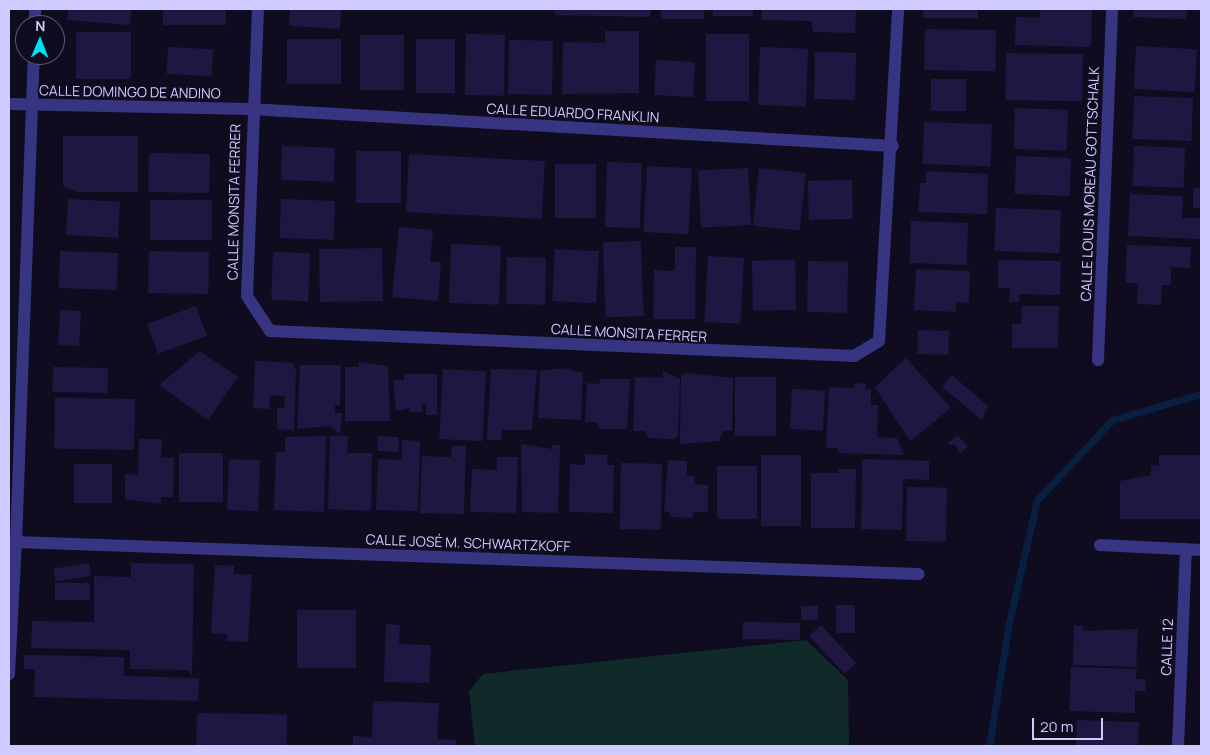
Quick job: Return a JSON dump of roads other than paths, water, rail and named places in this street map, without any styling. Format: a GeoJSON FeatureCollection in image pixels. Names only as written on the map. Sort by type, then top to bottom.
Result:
{"type":"FeatureCollection","features":[{"type":"Feature","properties":{"kind":"street"},"geometry":{"type":"LineString","coordinates":[[251,109],[258,9]]}},
{"type":"Feature","properties":{"kind":"street","name":"CALLE MONSITA FERRER"},"geometry":{"type":"LineString","coordinates":[[251,109],[247,296],[270,332],[854,356],[879,341],[893,146],[898,9]]}},
{"type":"Feature","properties":{"kind":"street","name":"CALLE LOUIS MOREAU GOTTSCHALK"},"geometry":{"type":"LineString","coordinates":[[1098,360],[1112,9]]}},
{"type":"Feature","properties":{"kind":"street"},"geometry":{"type":"LineString","coordinates":[[9,674],[12,542],[33,65]]}},
{"type":"Feature","properties":{"kind":"street","name":"CALLE DOMINGO DE ANDINO"},"geometry":{"type":"LineString","coordinates":[[9,104],[251,109]]}},
{"type":"Feature","properties":{"kind":"street","name":"CALLE EDUARDO FRANKLIN"},"geometry":{"type":"LineString","coordinates":[[251,109],[893,146]]}},
{"type":"Feature","properties":{"kind":"street","name":"CALLE JOSÉ M. SCHWARTZKOFF"},"geometry":{"type":"LineString","coordinates":[[12,542],[918,574]]}},
{"type":"Feature","properties":{"kind":"street"},"geometry":{"type":"LineString","coordinates":[[1100,545],[1201,550]]}},
{"type":"Feature","properties":{"kind":"street","name":"CALLE 12"},"geometry":{"type":"LineString","coordinates":[[1178,746],[1186,549]]}},
{"type":"Feature","properties":{"kind":"waterway"},"geometry":{"type":"LineString","coordinates":[[989,746],[1009,623],[1037,500],[1112,420],[1201,394]]}}]}
